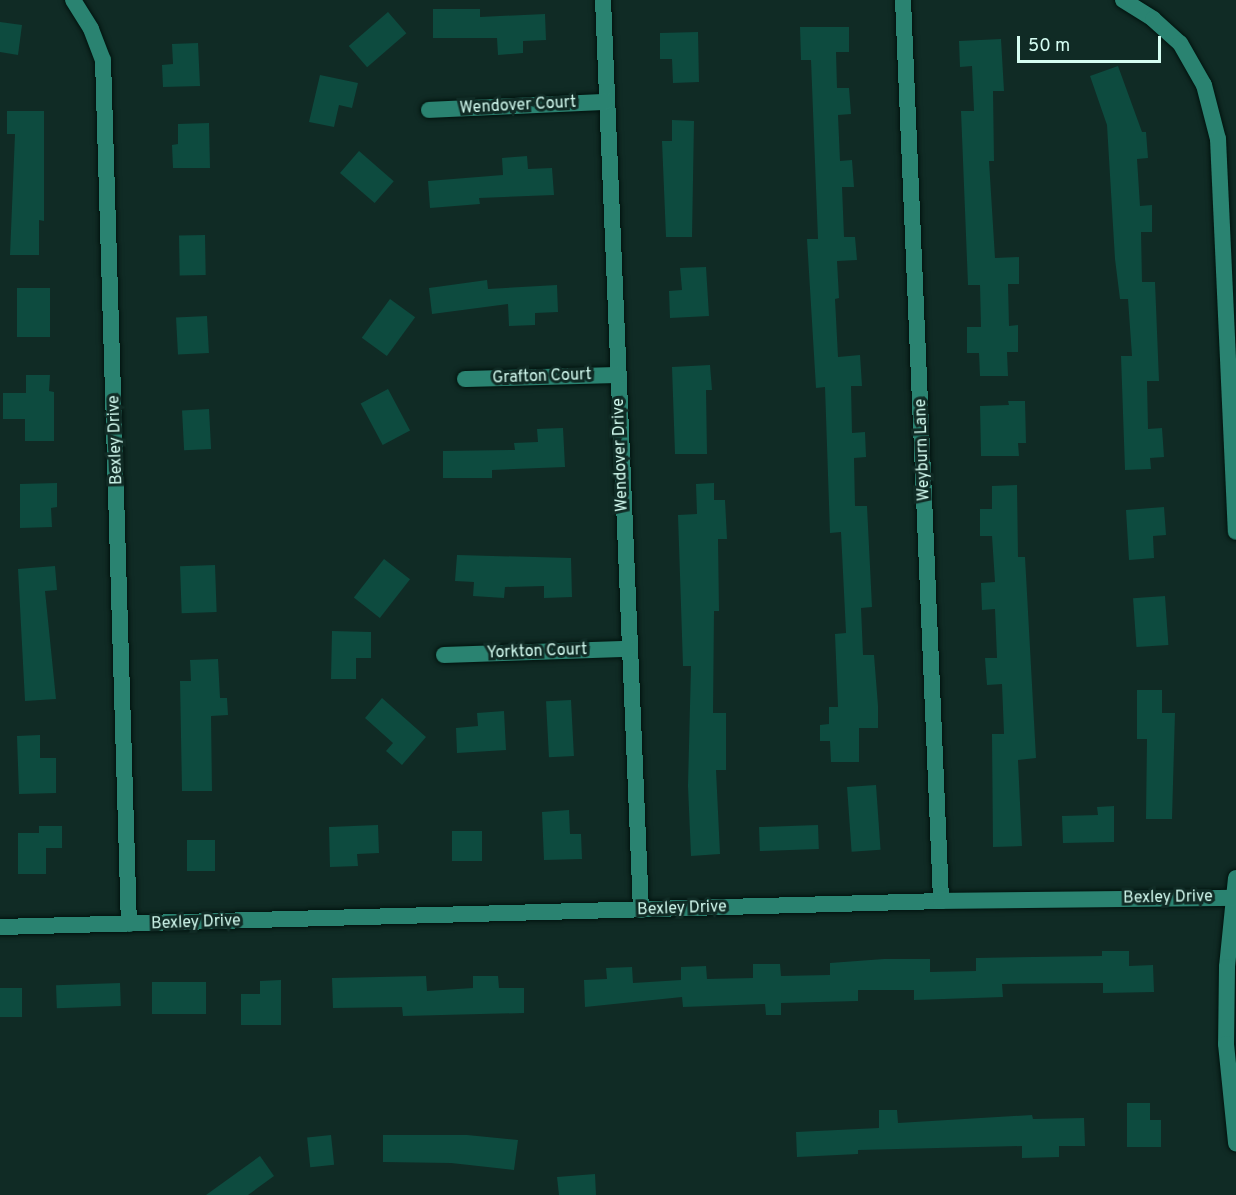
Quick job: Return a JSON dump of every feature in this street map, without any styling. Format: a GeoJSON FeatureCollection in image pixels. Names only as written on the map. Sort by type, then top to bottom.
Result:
{"type":"FeatureCollection","features":[{"type":"Feature","properties":{"kind":"street","name":"Bexley Drive"},"geometry":{"type":"LineString","coordinates":[[73,0],[91,29],[103,60],[129,924]]}},
{"type":"Feature","properties":{"kind":"street","name":"Wendover Drive"},"geometry":{"type":"LineString","coordinates":[[603,0],[641,910]]}},
{"type":"Feature","properties":{"kind":"street","name":"Weyburn Lane"},"geometry":{"type":"LineString","coordinates":[[903,0],[941,901]]}},
{"type":"Feature","properties":{"kind":"street"},"geometry":{"type":"LineString","coordinates":[[1123,0],[1153,19],[1180,43],[1204,85],[1218,139],[1236,532]]}},
{"type":"Feature","properties":{"kind":"street","name":"Wendover Court"},"geometry":{"type":"LineString","coordinates":[[429,110],[606,102]]}},
{"type":"Feature","properties":{"kind":"street","name":"Grafton Court"},"geometry":{"type":"LineString","coordinates":[[465,379],[618,375]]}},
{"type":"Feature","properties":{"kind":"street","name":"Yorkton Court"},"geometry":{"type":"LineString","coordinates":[[444,655],[629,649]]}},
{"type":"Feature","properties":{"kind":"street"},"geometry":{"type":"LineString","coordinates":[[1236,878],[1226,1044],[1236,1143]]}},
{"type":"Feature","properties":{"kind":"street","name":"Bexley Drive"},"geometry":{"type":"LineString","coordinates":[[0,927],[941,901],[1234,898]]}},
{"type":"Feature","properties":{"kind":"building"},"geometry":{"type":"Polygon","coordinates":[[[433,9],[480,9],[480,17],[545,14],[546,40],[523,41],[523,53],[498,55],[497,38],[433,38],[433,9]]]}},
{"type":"Feature","properties":{"kind":"building"},"geometry":{"type":"Polygon","coordinates":[[[388,12],[406,33],[367,67],[349,46],[388,12]]]}},
{"type":"Feature","properties":{"kind":"building"},"geometry":{"type":"Polygon","coordinates":[[[0,22],[22,25],[18,55],[0,52],[0,22]]]}},
{"type":"Feature","properties":{"kind":"building"},"geometry":{"type":"Polygon","coordinates":[[[800,27],[849,27],[849,52],[836,52],[837,88],[849,88],[851,114],[838,115],[840,161],[852,160],[854,187],[842,187],[844,237],[855,237],[857,260],[837,261],[839,298],[835,299],[838,357],[860,355],[862,386],[851,386],[852,433],[865,432],[866,457],[854,458],[855,506],[867,506],[872,607],[861,608],[863,655],[874,655],[878,706],[878,728],[859,728],[859,762],[831,762],[830,741],[820,741],[820,725],[829,724],[829,707],[838,707],[835,634],[846,633],[841,532],[830,533],[825,387],[816,388],[807,239],[818,239],[811,60],[801,60],[800,27]]]}},
{"type":"Feature","properties":{"kind":"building"},"geometry":{"type":"Polygon","coordinates":[[[698,32],[699,82],[673,83],[672,59],[660,59],[660,33],[698,32]]]}},
{"type":"Feature","properties":{"kind":"building"},"geometry":{"type":"Polygon","coordinates":[[[1001,39],[1004,91],[993,91],[994,161],[989,161],[995,258],[1019,257],[1019,284],[1008,284],[1009,326],[1018,325],[1018,352],[1007,352],[1008,376],[980,376],[979,353],[967,353],[967,327],[981,327],[980,285],[968,285],[961,111],[974,111],[972,66],[960,67],[959,41],[1001,39]]]}},
{"type":"Feature","properties":{"kind":"building"},"geometry":{"type":"Polygon","coordinates":[[[198,43],[200,86],[163,87],[162,65],[173,64],[172,44],[198,43]]]}},
{"type":"Feature","properties":{"kind":"building"},"geometry":{"type":"Polygon","coordinates":[[[1118,66],[1142,132],[1146,132],[1148,158],[1137,159],[1140,206],[1152,205],[1152,232],[1141,232],[1142,282],[1155,282],[1159,381],[1147,381],[1148,429],[1162,428],[1164,457],[1150,458],[1151,469],[1125,470],[1121,356],[1132,356],[1128,299],[1120,299],[1115,259],[1107,125],[1090,76],[1118,66]]]}},
{"type":"Feature","properties":{"kind":"building"},"geometry":{"type":"Polygon","coordinates":[[[320,75],[358,83],[352,108],[339,105],[334,127],[309,122],[320,75]]]}},
{"type":"Feature","properties":{"kind":"building"},"geometry":{"type":"Polygon","coordinates":[[[7,111],[44,111],[44,221],[39,220],[39,255],[10,255],[15,134],[7,134],[7,111]]]}},
{"type":"Feature","properties":{"kind":"building"},"geometry":{"type":"Polygon","coordinates":[[[672,120],[694,121],[692,237],[666,237],[662,141],[672,141],[672,120]]]}},
{"type":"Feature","properties":{"kind":"building"},"geometry":{"type":"Polygon","coordinates":[[[209,123],[210,168],[173,168],[172,145],[178,144],[178,124],[209,123]]]}},
{"type":"Feature","properties":{"kind":"building"},"geometry":{"type":"Polygon","coordinates":[[[359,151],[394,181],[375,203],[340,173],[359,151]]]}},
{"type":"Feature","properties":{"kind":"building"},"geometry":{"type":"Polygon","coordinates":[[[527,156],[528,169],[552,168],[554,195],[479,198],[480,204],[430,208],[428,181],[503,175],[502,158],[527,156]]]}},
{"type":"Feature","properties":{"kind":"building"},"geometry":{"type":"Polygon","coordinates":[[[179,235],[205,235],[206,275],[180,275],[179,235]]]}},
{"type":"Feature","properties":{"kind":"building"},"geometry":{"type":"Polygon","coordinates":[[[706,267],[709,316],[670,318],[669,291],[682,290],[680,268],[706,267]]]}},
{"type":"Feature","properties":{"kind":"building"},"geometry":{"type":"Polygon","coordinates":[[[487,280],[488,289],[557,285],[558,312],[535,313],[535,325],[509,326],[508,304],[432,314],[429,288],[487,280]]]}},
{"type":"Feature","properties":{"kind":"building"},"geometry":{"type":"Polygon","coordinates":[[[17,288],[50,288],[50,337],[17,337],[17,288]]]}},
{"type":"Feature","properties":{"kind":"building"},"geometry":{"type":"Polygon","coordinates":[[[390,299],[415,317],[387,356],[362,338],[390,299]]]}},
{"type":"Feature","properties":{"kind":"building"},"geometry":{"type":"Polygon","coordinates":[[[207,316],[209,353],[178,355],[176,318],[207,316]]]}},
{"type":"Feature","properties":{"kind":"building"},"geometry":{"type":"Polygon","coordinates":[[[710,365],[712,390],[706,390],[707,454],[675,454],[672,367],[710,365]]]}},
{"type":"Feature","properties":{"kind":"building"},"geometry":{"type":"Polygon","coordinates":[[[26,375],[50,375],[49,391],[54,392],[54,441],[25,441],[25,419],[3,419],[3,393],[26,393],[26,375]]]}},
{"type":"Feature","properties":{"kind":"building"},"geometry":{"type":"Polygon","coordinates":[[[388,389],[410,430],[383,445],[361,404],[388,389]]]}},
{"type":"Feature","properties":{"kind":"building"},"geometry":{"type":"Polygon","coordinates":[[[1008,401],[1025,401],[1026,443],[1018,443],[1019,456],[981,456],[980,406],[1009,405],[1008,401]]]}},
{"type":"Feature","properties":{"kind":"building"},"geometry":{"type":"Polygon","coordinates":[[[209,409],[211,449],[184,450],[182,410],[209,409]]]}},
{"type":"Feature","properties":{"kind":"building"},"geometry":{"type":"Polygon","coordinates":[[[563,428],[565,467],[492,470],[492,478],[443,478],[443,451],[515,450],[514,443],[538,442],[537,429],[563,428]]]}},
{"type":"Feature","properties":{"kind":"building"},"geometry":{"type":"Polygon","coordinates":[[[57,483],[57,507],[51,508],[52,527],[20,528],[20,484],[57,483]]]}},
{"type":"Feature","properties":{"kind":"building"},"geometry":{"type":"Polygon","coordinates":[[[714,483],[714,500],[725,500],[727,539],[718,539],[719,611],[714,611],[713,713],[726,713],[726,770],[716,770],[720,854],[691,856],[688,786],[691,666],[683,666],[678,515],[697,514],[696,484],[714,483]]]}},
{"type":"Feature","properties":{"kind":"building"},"geometry":{"type":"Polygon","coordinates":[[[1017,485],[1018,557],[1025,557],[1036,758],[1018,760],[1022,846],[993,847],[992,734],[1004,734],[1002,684],[987,685],[985,658],[997,658],[995,609],[982,610],[981,583],[995,582],[992,536],[980,536],[980,509],[992,509],[992,486],[1017,485]]]}},
{"type":"Feature","properties":{"kind":"building"},"geometry":{"type":"Polygon","coordinates":[[[1164,507],[1166,535],[1153,536],[1154,558],[1129,560],[1126,510],[1164,507]]]}},
{"type":"Feature","properties":{"kind":"building"},"geometry":{"type":"Polygon","coordinates":[[[457,555],[571,558],[572,597],[544,598],[544,586],[505,587],[504,598],[473,596],[474,582],[455,581],[457,555]]]}},
{"type":"Feature","properties":{"kind":"building"},"geometry":{"type":"Polygon","coordinates":[[[384,559],[410,579],[380,618],[354,598],[384,559]]]}},
{"type":"Feature","properties":{"kind":"building"},"geometry":{"type":"Polygon","coordinates":[[[215,565],[217,612],[182,613],[180,566],[215,565]]]}},
{"type":"Feature","properties":{"kind":"building"},"geometry":{"type":"Polygon","coordinates":[[[55,566],[57,590],[45,591],[56,699],[25,701],[18,569],[55,566]]]}},
{"type":"Feature","properties":{"kind":"building"},"geometry":{"type":"Polygon","coordinates":[[[1165,596],[1168,645],[1136,647],[1133,598],[1165,596]]]}},
{"type":"Feature","properties":{"kind":"building"},"geometry":{"type":"Polygon","coordinates":[[[332,631],[371,632],[371,658],[356,658],[356,679],[331,679],[332,631]]]}},
{"type":"Feature","properties":{"kind":"building"},"geometry":{"type":"Polygon","coordinates":[[[218,659],[220,698],[227,698],[228,715],[211,716],[212,791],[182,791],[180,681],[191,681],[190,660],[218,659]]]}},
{"type":"Feature","properties":{"kind":"building"},"geometry":{"type":"Polygon","coordinates":[[[1137,690],[1162,690],[1162,713],[1175,713],[1172,819],[1146,819],[1147,739],[1137,739],[1137,690]]]}},
{"type":"Feature","properties":{"kind":"building"},"geometry":{"type":"Polygon","coordinates":[[[382,698],[426,737],[402,765],[386,751],[393,743],[365,718],[382,698]]]}},
{"type":"Feature","properties":{"kind":"building"},"geometry":{"type":"Polygon","coordinates":[[[571,700],[574,756],[549,757],[546,701],[571,700]]]}},
{"type":"Feature","properties":{"kind":"building"},"geometry":{"type":"Polygon","coordinates":[[[504,711],[506,750],[457,753],[456,728],[478,726],[477,713],[504,711]]]}},
{"type":"Feature","properties":{"kind":"building"},"geometry":{"type":"Polygon","coordinates":[[[40,735],[40,758],[56,758],[56,793],[19,794],[17,736],[40,735]]]}},
{"type":"Feature","properties":{"kind":"building"},"geometry":{"type":"Polygon","coordinates":[[[876,785],[881,850],[852,852],[847,787],[876,785]]]}},
{"type":"Feature","properties":{"kind":"building"},"geometry":{"type":"Polygon","coordinates":[[[1114,806],[1114,842],[1063,843],[1062,816],[1098,815],[1097,807],[1114,806]]]}},
{"type":"Feature","properties":{"kind":"building"},"geometry":{"type":"Polygon","coordinates":[[[569,810],[570,834],[581,834],[582,859],[544,860],[542,812],[569,810]]]}},
{"type":"Feature","properties":{"kind":"building"},"geometry":{"type":"Polygon","coordinates":[[[378,825],[379,853],[357,854],[358,866],[330,867],[329,827],[378,825]]]}},
{"type":"Feature","properties":{"kind":"building"},"geometry":{"type":"Polygon","coordinates":[[[818,825],[819,849],[760,851],[759,827],[818,825]]]}},
{"type":"Feature","properties":{"kind":"building"},"geometry":{"type":"Polygon","coordinates":[[[39,826],[62,826],[62,848],[46,848],[46,874],[18,874],[18,833],[39,833],[39,826]]]}},
{"type":"Feature","properties":{"kind":"building"},"geometry":{"type":"Polygon","coordinates":[[[452,831],[482,831],[482,861],[452,861],[452,831]]]}},
{"type":"Feature","properties":{"kind":"building"},"geometry":{"type":"Polygon","coordinates":[[[187,840],[215,840],[215,871],[187,871],[187,840]]]}},
{"type":"Feature","properties":{"kind":"building"},"geometry":{"type":"Polygon","coordinates":[[[1102,951],[1129,951],[1129,966],[1153,965],[1154,992],[1103,993],[1103,983],[1002,984],[1003,997],[914,1000],[914,990],[858,990],[858,1001],[781,1003],[781,1015],[766,1015],[765,1004],[683,1007],[682,997],[585,1007],[584,980],[607,979],[606,968],[632,967],[633,983],[681,980],[681,967],[706,966],[707,979],[753,978],[753,964],[780,964],[781,976],[830,975],[830,963],[884,959],[930,959],[930,972],[976,971],[976,958],[1102,956],[1102,951]]]}},
{"type":"Feature","properties":{"kind":"building"},"geometry":{"type":"Polygon","coordinates":[[[426,976],[427,991],[473,988],[473,976],[498,976],[499,988],[524,988],[524,1013],[403,1016],[402,1007],[333,1008],[332,978],[426,976]]]}},
{"type":"Feature","properties":{"kind":"building"},"geometry":{"type":"Polygon","coordinates":[[[281,980],[281,1025],[241,1025],[241,994],[260,994],[260,981],[281,980]]]}},
{"type":"Feature","properties":{"kind":"building"},"geometry":{"type":"Polygon","coordinates":[[[152,982],[206,982],[206,1014],[152,1014],[152,982]]]}},
{"type":"Feature","properties":{"kind":"building"},"geometry":{"type":"Polygon","coordinates":[[[120,983],[121,1006],[57,1008],[56,985],[120,983]]]}},
{"type":"Feature","properties":{"kind":"building"},"geometry":{"type":"Polygon","coordinates":[[[0,988],[22,988],[22,1017],[0,1017],[0,988]]]}},
{"type":"Feature","properties":{"kind":"building"},"geometry":{"type":"Polygon","coordinates":[[[1127,1103],[1150,1103],[1150,1120],[1161,1120],[1161,1147],[1127,1147],[1127,1103]]]}},
{"type":"Feature","properties":{"kind":"building"},"geometry":{"type":"Polygon","coordinates":[[[879,1110],[897,1110],[898,1123],[1032,1115],[1033,1119],[1084,1118],[1085,1146],[1059,1146],[1059,1157],[1022,1158],[1022,1146],[858,1150],[858,1154],[797,1157],[796,1132],[879,1128],[879,1110]]]}},
{"type":"Feature","properties":{"kind":"building"},"geometry":{"type":"Polygon","coordinates":[[[331,1135],[334,1165],[310,1167],[307,1138],[331,1135]]]}},
{"type":"Feature","properties":{"kind":"building"},"geometry":{"type":"Polygon","coordinates":[[[383,1135],[467,1135],[518,1140],[514,1170],[451,1163],[383,1162],[383,1135]]]}},
{"type":"Feature","properties":{"kind":"building"},"geometry":{"type":"Polygon","coordinates":[[[260,1156],[274,1176],[248,1195],[206,1195],[260,1156]]]}},
{"type":"Feature","properties":{"kind":"building"},"geometry":{"type":"Polygon","coordinates":[[[595,1174],[596,1195],[559,1195],[557,1177],[595,1174]]]}}]}
